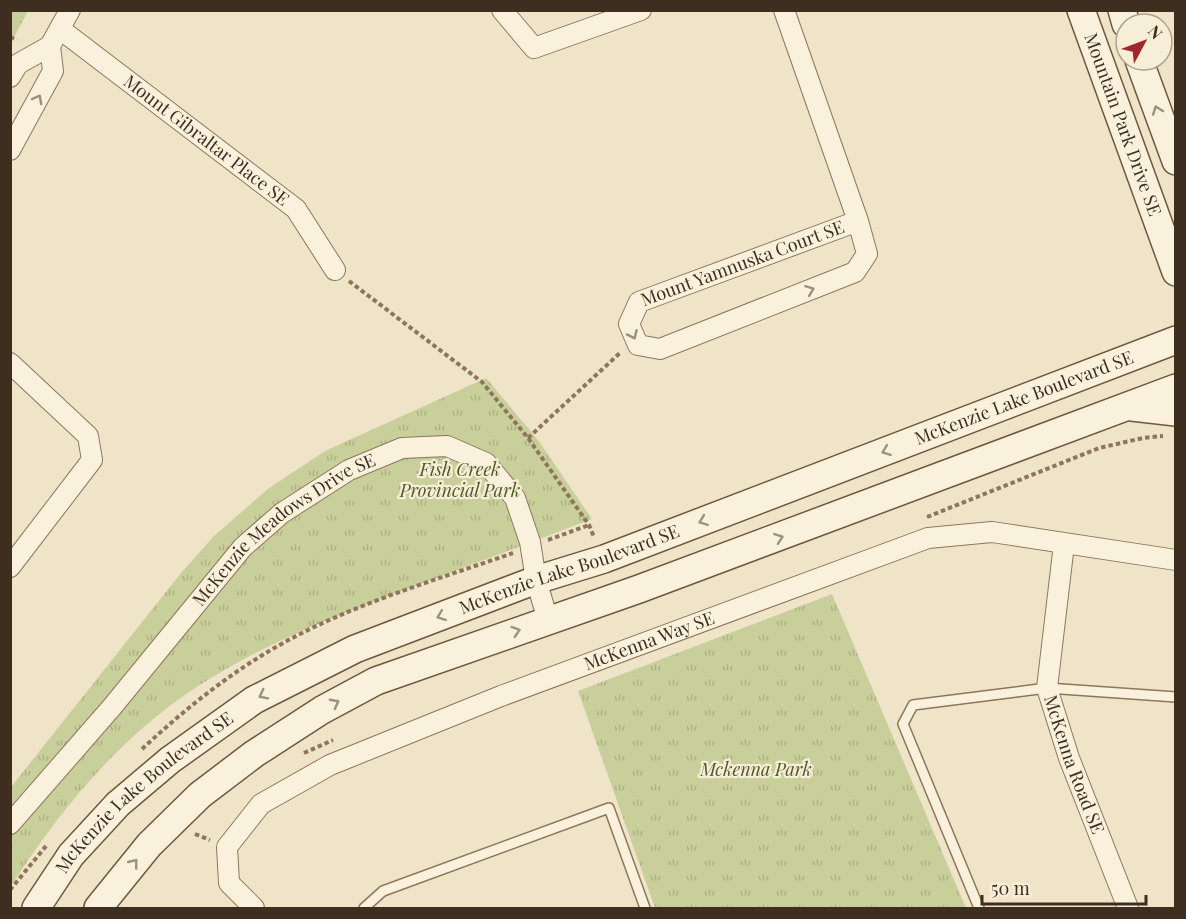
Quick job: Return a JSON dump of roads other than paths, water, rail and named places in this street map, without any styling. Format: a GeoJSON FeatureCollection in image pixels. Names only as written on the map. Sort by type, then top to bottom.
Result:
{"type":"FeatureCollection","features":[{"type":"Feature","properties":{"kind":"main road","name":"Mountain Park Drive SE"},"geometry":{"type":"LineString","coordinates":[[1081,10],[1176,272]]}},
{"type":"Feature","properties":{"kind":"main road"},"geometry":{"type":"LineString","coordinates":[[1143,72],[1176,161]]}},
{"type":"Feature","properties":{"kind":"main road","name":"McKenzie Lake Boulevard SE"},"geometry":{"type":"LineString","coordinates":[[36,909],[71,855],[118,804],[170,760],[254,700],[355,649],[536,580],[604,559],[1176,340]]}},
{"type":"Feature","properties":{"kind":"main road","name":"McKenzie Lake Boulevard SE"},"geometry":{"type":"LineString","coordinates":[[98,909],[148,845],[200,795],[254,754],[322,710],[376,681],[639,590],[1176,388]]}},
{"type":"Feature","properties":{"kind":"main road"},"geometry":{"type":"LineString","coordinates":[[1128,407],[1176,412]]}},
{"type":"Feature","properties":{"kind":"street"},"geometry":{"type":"LineString","coordinates":[[10,150],[53,71],[55,38],[70,10]]}},
{"type":"Feature","properties":{"kind":"street"},"geometry":{"type":"LineString","coordinates":[[502,10],[534,48],[641,10]]}},
{"type":"Feature","properties":{"kind":"street","name":"Mount Yamnuska Court SE"},"geometry":{"type":"LineString","coordinates":[[784,10],[858,221],[867,254],[855,272],[660,349],[638,345],[629,324],[639,302],[858,221]]}},
{"type":"Feature","properties":{"kind":"street"},"geometry":{"type":"LineString","coordinates":[[10,77],[18,64],[55,38]]}},
{"type":"Feature","properties":{"kind":"street","name":"Mount Gibraltar Place SE"},"geometry":{"type":"LineString","coordinates":[[55,38],[296,209],[334,270]]}},
{"type":"Feature","properties":{"kind":"street"},"geometry":{"type":"LineString","coordinates":[[10,363],[88,436],[92,460],[10,567]]}},
{"type":"Feature","properties":{"kind":"street","name":"McKenzie Meadows Drive SE"},"geometry":{"type":"LineString","coordinates":[[10,824],[112,707],[243,547],[282,513],[349,470],[402,448],[447,446],[486,463],[515,498],[531,546],[536,580],[548,620]]}},
{"type":"Feature","properties":{"kind":"street","name":"McKenna Way SE"},"geometry":{"type":"LineString","coordinates":[[254,909],[229,883],[227,847],[261,804],[330,765],[501,696],[928,538],[992,532],[1176,560]]}},
{"type":"Feature","properties":{"kind":"street","name":"McKenna Road SE"},"geometry":{"type":"LineString","coordinates":[[1064,544],[1047,688],[1069,758],[1128,909]]}},
{"type":"Feature","properties":{"kind":"lane"},"geometry":{"type":"LineString","coordinates":[[979,909],[903,724],[913,705],[1047,688],[1176,697]]}},
{"type":"Feature","properties":{"kind":"lane"},"geometry":{"type":"LineString","coordinates":[[364,909],[382,891],[609,808],[645,909]]}},
{"type":"Feature","properties":{"kind":"park label","name":"Fish Creek Provincial Park"},"geometry":{"type":"Point","coordinates":[460,480]}},
{"type":"Feature","properties":{"kind":"park label","name":"Mckenna Park"},"geometry":{"type":"Point","coordinates":[756,770]}}]}
